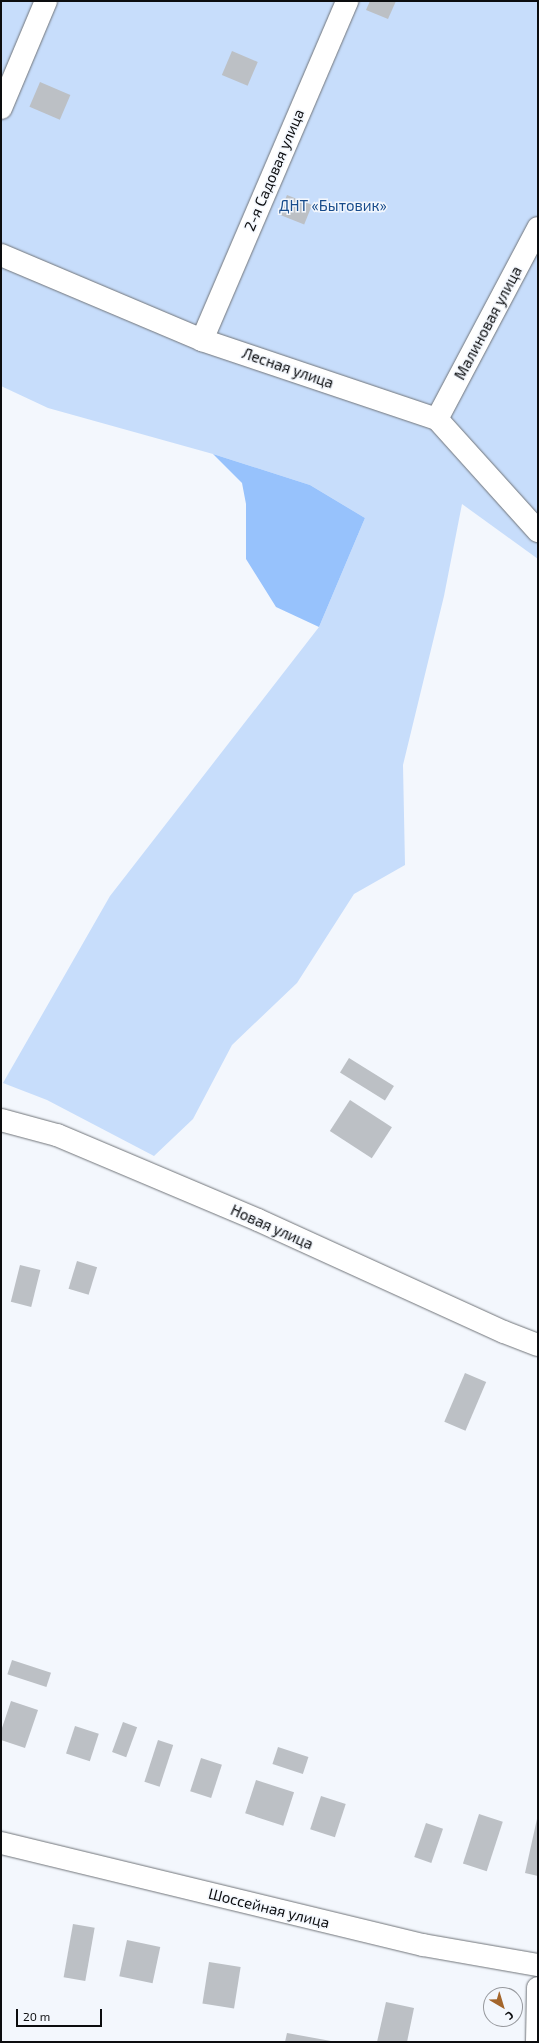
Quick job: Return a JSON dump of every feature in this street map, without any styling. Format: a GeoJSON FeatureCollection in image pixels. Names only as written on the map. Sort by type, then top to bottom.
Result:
{"type":"FeatureCollection","features":[{"type":"Feature","properties":{"kind":"street"},"geometry":{"type":"LineString","coordinates":[[1,108],[46,1]]}},
{"type":"Feature","properties":{"kind":"street","name":"2-я Садовая улица"},"geometry":{"type":"LineString","coordinates":[[202,340],[347,1]]}},
{"type":"Feature","properties":{"kind":"street","name":"Малиновая улица"},"geometry":{"type":"LineString","coordinates":[[437,419],[538,228]]}},
{"type":"Feature","properties":{"kind":"street","name":"Лесная улица"},"geometry":{"type":"LineString","coordinates":[[1,255],[202,340],[437,419],[538,531]]}},
{"type":"Feature","properties":{"kind":"street","name":"Новая улица"},"geometry":{"type":"LineString","coordinates":[[1,1120],[71,1141],[258,1220],[504,1332],[538,1345]]}},
{"type":"Feature","properties":{"kind":"street","name":"Шоссейная улица"},"geometry":{"type":"LineString","coordinates":[[1,1843],[423,1945],[538,1965]]}},
{"type":"Feature","properties":{"kind":"street"},"geometry":{"type":"LineString","coordinates":[[537,2042],[538,1988]]}},
{"type":"Feature","properties":{"kind":"green space","name":"ДНТ «Бытовик»"},"geometry":{"type":"Polygon","coordinates":[[[1,1],[538,1],[538,559],[462,504],[444,596],[403,765],[405,865],[354,894],[297,983],[232,1045],[193,1119],[154,1156],[47,1100],[3,1083],[110,896],[319,627],[365,518],[310,485],[213,454],[48,408],[1,386],[1,1]]]}},
{"type":"Feature","properties":{"kind":"water"},"geometry":{"type":"Polygon","coordinates":[[[213,454],[310,485],[365,518],[319,627],[276,607],[246,559],[246,504],[242,483],[213,454]]]}},
{"type":"Feature","properties":{"kind":"building"},"geometry":{"type":"Polygon","coordinates":[[[370,1],[396,1],[388,19],[366,10],[370,1]]]}},
{"type":"Feature","properties":{"kind":"building"},"geometry":{"type":"Polygon","coordinates":[[[232,51],[258,62],[248,86],[222,75],[232,51]]]}},
{"type":"Feature","properties":{"kind":"building"},"geometry":{"type":"Polygon","coordinates":[[[40,82],[70,95],[60,120],[29,107],[40,82]]]}},
{"type":"Feature","properties":{"kind":"building"},"geometry":{"type":"Polygon","coordinates":[[[287,195],[312,205],[304,225],[279,214],[287,195]]]}},
{"type":"Feature","properties":{"kind":"building"},"geometry":{"type":"Polygon","coordinates":[[[349,1058],[394,1086],[385,1101],[340,1072],[349,1058]]]}},
{"type":"Feature","properties":{"kind":"building"},"geometry":{"type":"Polygon","coordinates":[[[350,1100],[392,1127],[372,1158],[330,1131],[350,1100]]]}},
{"type":"Feature","properties":{"kind":"building"},"geometry":{"type":"Polygon","coordinates":[[[77,1261],[97,1267],[89,1295],[69,1289],[77,1261]]]}},
{"type":"Feature","properties":{"kind":"building"},"geometry":{"type":"Polygon","coordinates":[[[20,1265],[40,1270],[31,1307],[11,1302],[20,1265]]]}},
{"type":"Feature","properties":{"kind":"building"},"geometry":{"type":"Polygon","coordinates":[[[465,1373],[486,1382],[465,1431],[444,1422],[465,1373]]]}},
{"type":"Feature","properties":{"kind":"building"},"geometry":{"type":"Polygon","coordinates":[[[12,1660],[51,1673],[46,1687],[7,1674],[12,1660]]]}},
{"type":"Feature","properties":{"kind":"building"},"geometry":{"type":"Polygon","coordinates":[[[11,1701],[38,1710],[25,1748],[1,1740],[1,1731],[11,1701]]]}},
{"type":"Feature","properties":{"kind":"building"},"geometry":{"type":"Polygon","coordinates":[[[123,1722],[137,1727],[126,1757],[112,1752],[123,1722]]]}},
{"type":"Feature","properties":{"kind":"building"},"geometry":{"type":"Polygon","coordinates":[[[75,1726],[99,1734],[90,1761],[66,1754],[75,1726]]]}},
{"type":"Feature","properties":{"kind":"building"},"geometry":{"type":"Polygon","coordinates":[[[158,1740],[173,1745],[160,1787],[144,1782],[158,1740]]]}},
{"type":"Feature","properties":{"kind":"building"},"geometry":{"type":"Polygon","coordinates":[[[278,1747],[308,1757],[303,1774],[272,1764],[278,1747]]]}},
{"type":"Feature","properties":{"kind":"building"},"geometry":{"type":"Polygon","coordinates":[[[201,1758],[222,1765],[211,1798],[190,1791],[201,1758]]]}},
{"type":"Feature","properties":{"kind":"building"},"geometry":{"type":"Polygon","coordinates":[[[256,1780],[294,1792],[283,1826],[245,1813],[256,1780]]]}},
{"type":"Feature","properties":{"kind":"building"},"geometry":{"type":"Polygon","coordinates":[[[321,1796],[346,1804],[335,1837],[310,1829],[321,1796]]]}},
{"type":"Feature","properties":{"kind":"building"},"geometry":{"type":"Polygon","coordinates":[[[479,1814],[503,1822],[487,1871],[463,1863],[479,1814]]]}},
{"type":"Feature","properties":{"kind":"building"},"geometry":{"type":"Polygon","coordinates":[[[538,1819],[538,1876],[525,1873],[538,1819]]]}},
{"type":"Feature","properties":{"kind":"building"},"geometry":{"type":"Polygon","coordinates":[[[426,1823],[443,1829],[431,1863],[414,1857],[426,1823]]]}},
{"type":"Feature","properties":{"kind":"building"},"geometry":{"type":"Polygon","coordinates":[[[73,1924],[95,1928],[85,1981],[64,1977],[73,1924]]]}},
{"type":"Feature","properties":{"kind":"building"},"geometry":{"type":"Polygon","coordinates":[[[127,1940],[160,1947],[153,1983],[119,1976],[127,1940]]]}},
{"type":"Feature","properties":{"kind":"building"},"geometry":{"type":"Polygon","coordinates":[[[209,1962],[241,1967],[234,2008],[202,2003],[209,1962]]]}},
{"type":"Feature","properties":{"kind":"building"},"geometry":{"type":"Polygon","coordinates":[[[386,2002],[414,2008],[407,2042],[377,2042],[386,2002]]]}},
{"type":"Feature","properties":{"kind":"building"},"geometry":{"type":"Polygon","coordinates":[[[287,2033],[331,2041],[331,2042],[285,2042],[287,2033]]]}}]}
